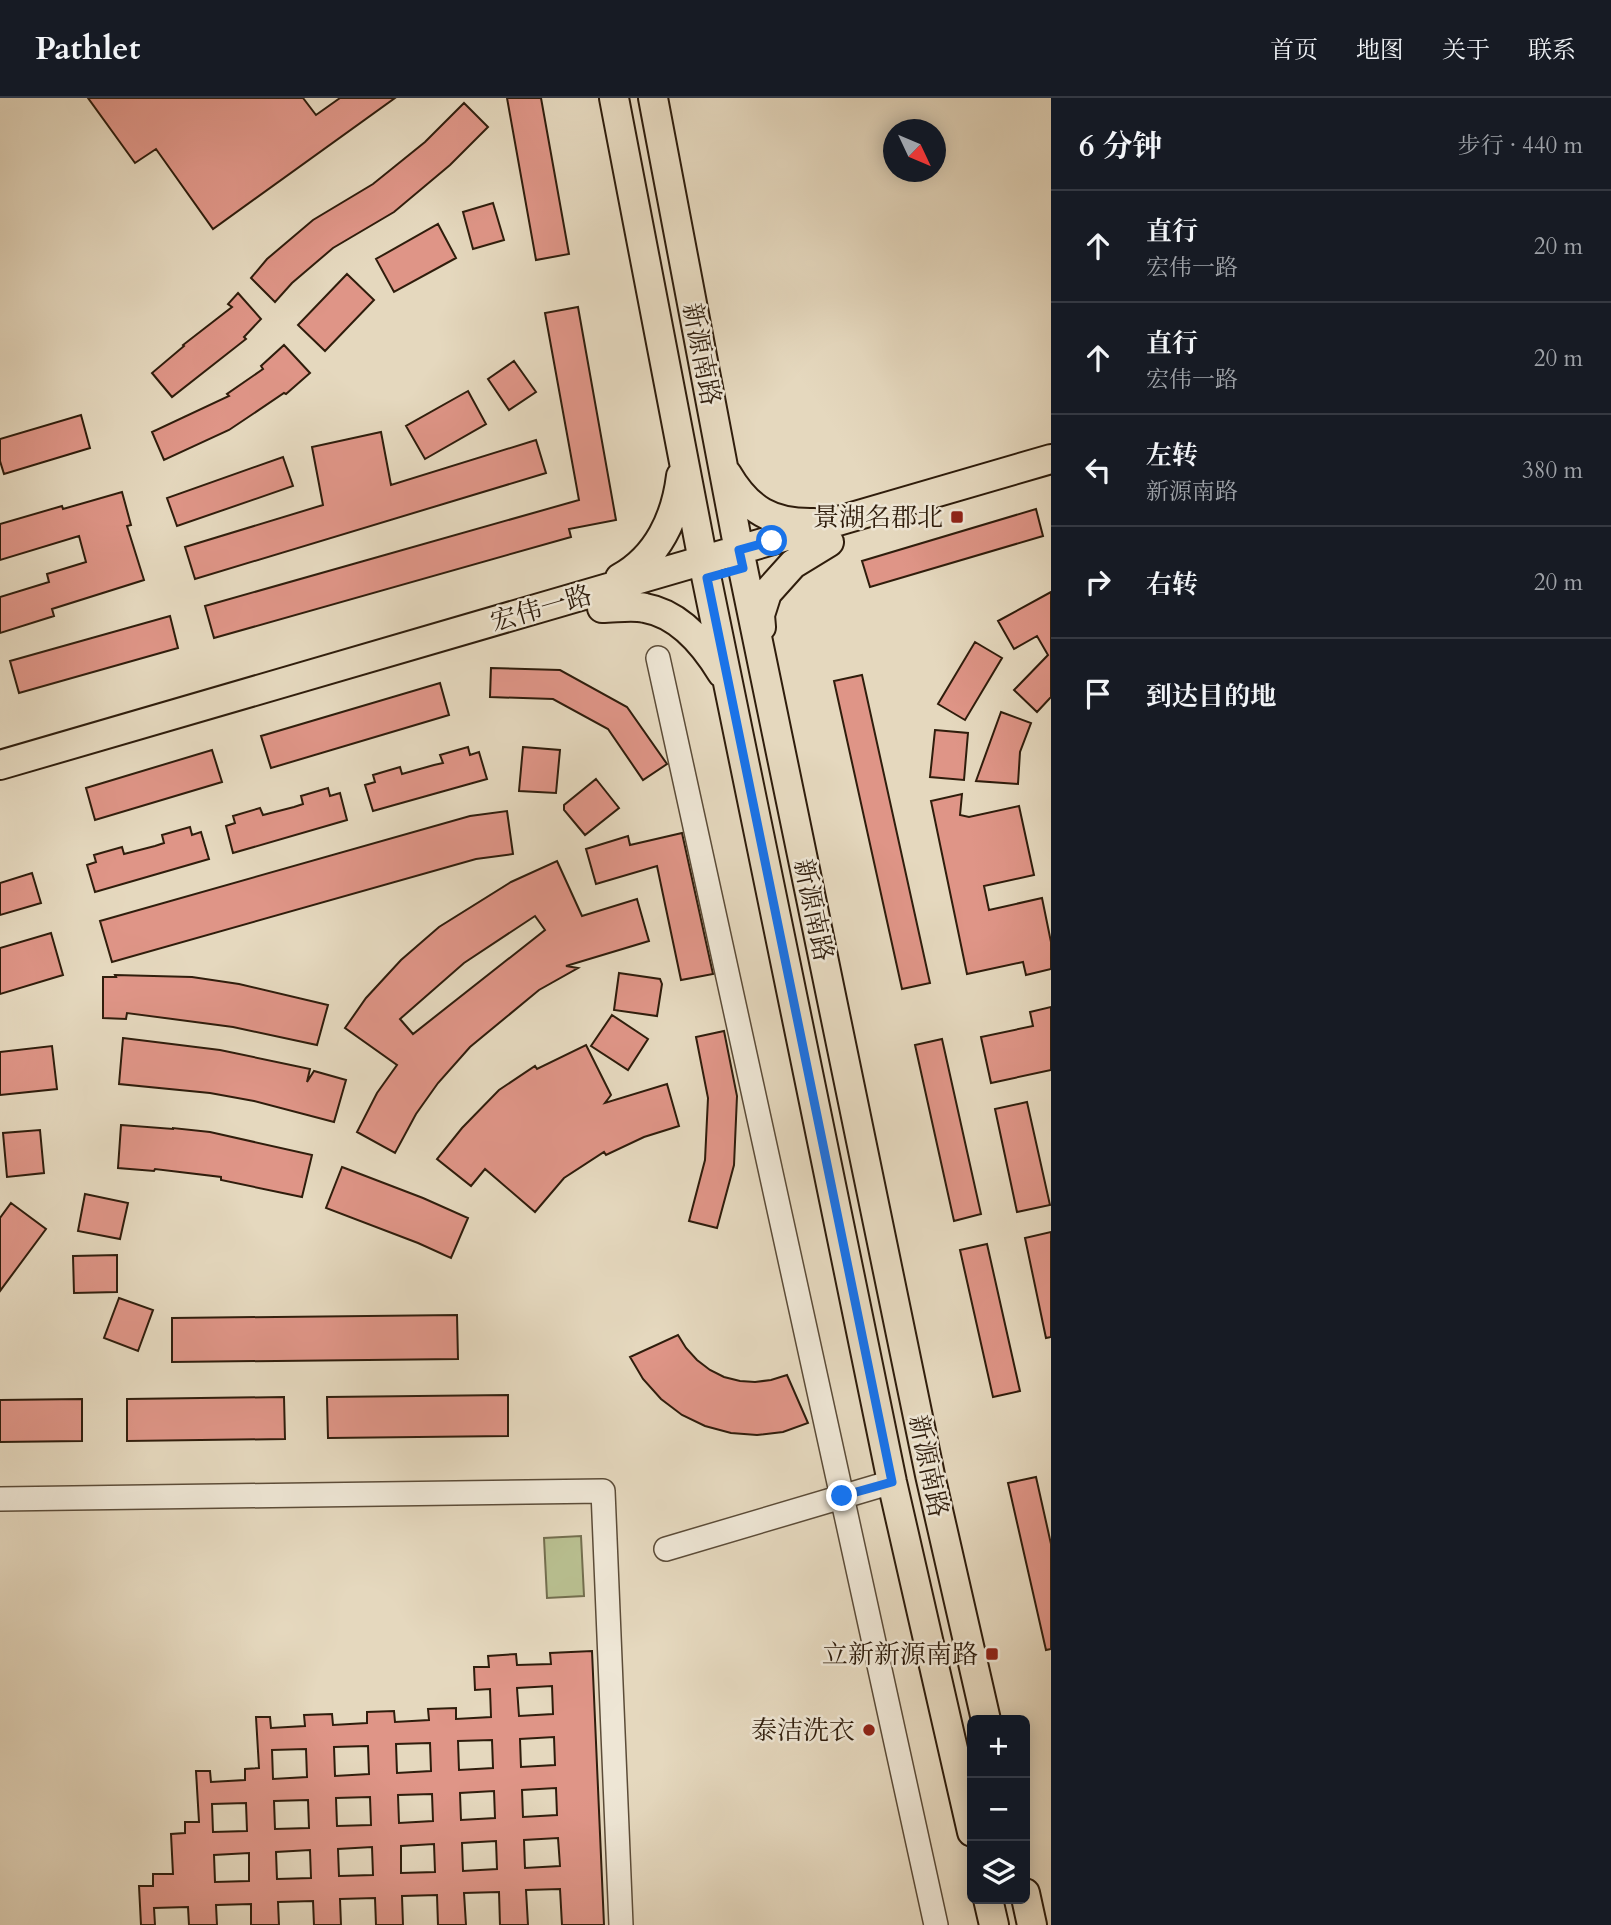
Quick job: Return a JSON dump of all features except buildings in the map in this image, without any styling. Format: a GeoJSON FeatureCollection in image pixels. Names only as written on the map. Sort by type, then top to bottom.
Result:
{"type":"FeatureCollection","features":[{"type":"Feature","properties":{"kind":"main road","name":"新源南路"},"geometry":{"type":"LineString","coordinates":[[614,98],[683,460],[892,1482],[967,1810]]}},
{"type":"Feature","properties":{"kind":"main road","name":"新源南路"},"geometry":{"type":"LineString","coordinates":[[653,98],[741,559],[930,1475],[985,1715]]}},
{"type":"Feature","properties":{"kind":"main road","name":"宏伟一路"},"geometry":{"type":"LineString","coordinates":[[831,533],[1051,459]]}},
{"type":"Feature","properties":{"kind":"main road"},"geometry":{"type":"LineString","coordinates":[[597,600],[650,555],[671,521],[679,494],[683,460]]}},
{"type":"Feature","properties":{"kind":"main road"},"geometry":{"type":"LineString","coordinates":[[723,467],[752,506],[769,517],[831,533]]}},
{"type":"Feature","properties":{"kind":"main road","name":"宏伟一路"},"geometry":{"type":"LineString","coordinates":[[32,763],[831,533],[1051,477]]}},
{"type":"Feature","properties":{"kind":"main road"},"geometry":{"type":"LineString","coordinates":[[763,664],[760,615],[767,593],[793,564],[831,533]]}},
{"type":"Feature","properties":{"kind":"main road"},"geometry":{"type":"LineString","coordinates":[[597,600],[644,607],[666,614],[709,651],[729,684]]}},
{"type":"Feature","properties":{"kind":"main road"},"geometry":{"type":"LineString","coordinates":[[0,765],[32,763]]}},
{"type":"Feature","properties":{"kind":"main road"},"geometry":{"type":"LineString","coordinates":[[0,781],[32,763]]}},
{"type":"Feature","properties":{"kind":"main road"},"geometry":{"type":"LineString","coordinates":[[989,1904],[994,1925]]}},
{"type":"Feature","properties":{"kind":"main road"},"geometry":{"type":"LineString","coordinates":[[1027,1904],[1032,1925]]}},
{"type":"Feature","properties":{"kind":"street"},"geometry":{"type":"LineString","coordinates":[[658,658],[936,1925]]}},
{"type":"Feature","properties":{"kind":"street"},"geometry":{"type":"LineString","coordinates":[[666,1549],[892,1482]]}},
{"type":"Feature","properties":{"kind":"street"},"geometry":{"type":"LineString","coordinates":[[0,1499],[603,1491],[621,1925]]}},
{"type":"Feature","properties":{"kind":"green space"},"geometry":{"type":"Polygon","coordinates":[[[581,1536],[584,1596],[547,1598],[544,1538],[581,1536]]]}},
{"type":"Feature","properties":{"kind":"place","name":"景湖名郡北"},"geometry":{"type":"Point","coordinates":[957,517]}},
{"type":"Feature","properties":{"kind":"place","name":"立新新源南路"},"geometry":{"type":"Point","coordinates":[992,1654]}},
{"type":"Feature","properties":{"kind":"place","name":"泰洁洗衣"},"geometry":{"type":"Point","coordinates":[869,1730]}},
{"type":"Feature","properties":{"kind":"route"},"geometry":{"type":"LineString","coordinates":[[772,541],[739,550],[743,568],[707,578],[892,1482],[842,1496]]}}]}
